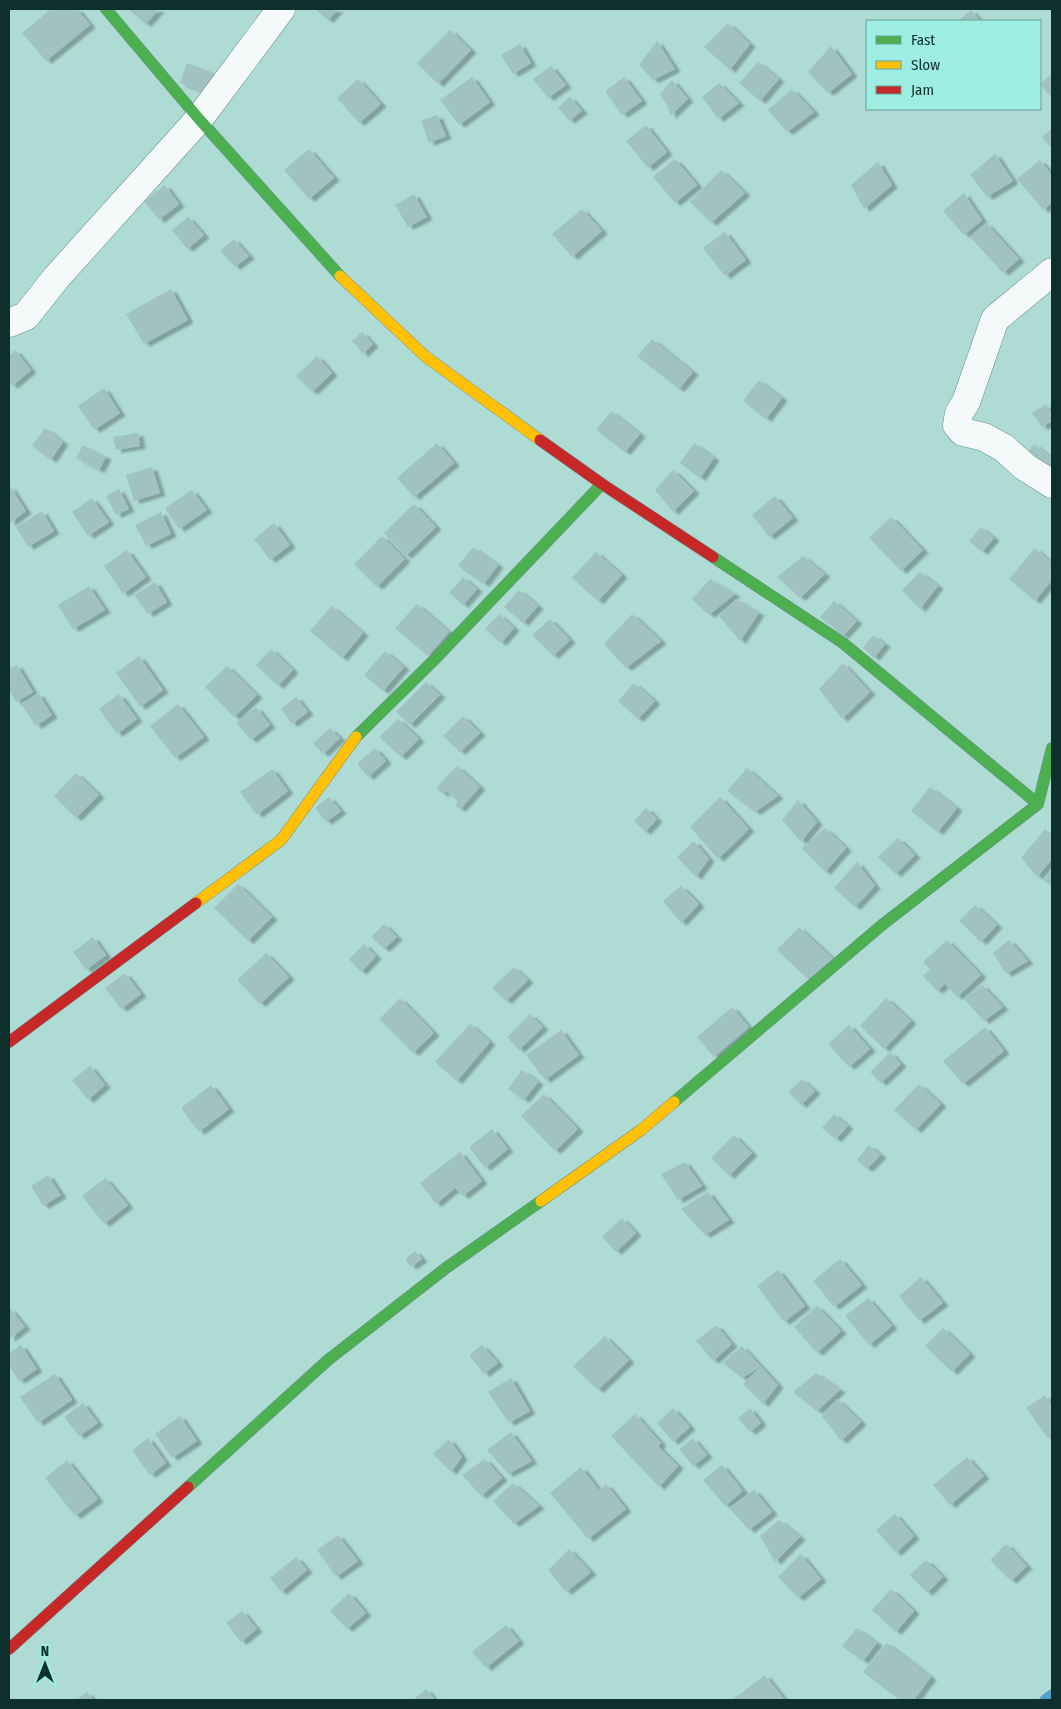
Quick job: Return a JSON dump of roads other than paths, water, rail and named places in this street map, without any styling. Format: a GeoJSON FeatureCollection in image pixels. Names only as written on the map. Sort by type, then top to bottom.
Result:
{"type":"FeatureCollection","features":[{"type":"Feature","properties":{"kind":"street"},"geometry":{"type":"LineString","coordinates":[[106,9],[199,119],[348,285],[426,357],[602,484],[843,643],[1038,804]]}},
{"type":"Feature","properties":{"kind":"street"},"geometry":{"type":"LineString","coordinates":[[9,323],[26,316],[56,278],[199,119],[281,9]]}},
{"type":"Feature","properties":{"kind":"street"},"geometry":{"type":"LineString","coordinates":[[1052,272],[995,319],[966,402],[959,414],[957,426],[963,432],[984,437],[1004,448],[1025,468],[1052,484]]}},
{"type":"Feature","properties":{"kind":"street"},"geometry":{"type":"LineString","coordinates":[[9,1042],[281,840],[353,740],[436,659],[602,484]]}},
{"type":"Feature","properties":{"kind":"street"},"geometry":{"type":"LineString","coordinates":[[9,1649],[328,1360],[446,1268],[641,1130],[882,925],[1038,804],[1052,748]]}},
{"type":"Feature","properties":{"kind":"waterway"},"geometry":{"type":"LineString","coordinates":[[1045,1700],[1052,1695]]}}]}
